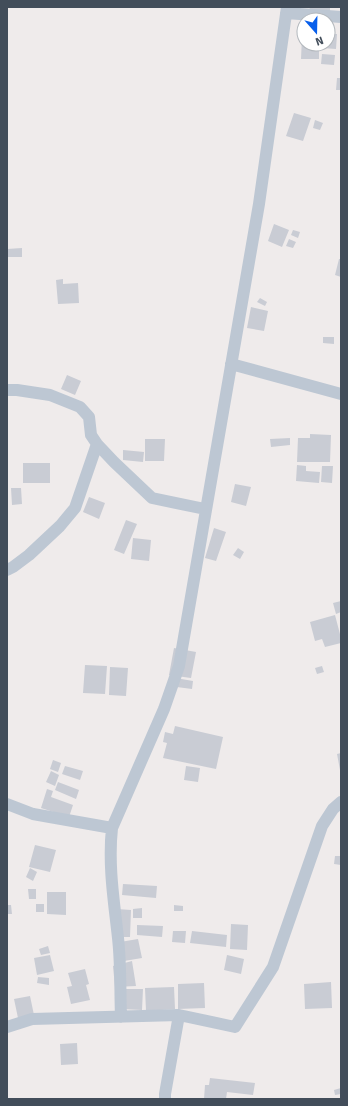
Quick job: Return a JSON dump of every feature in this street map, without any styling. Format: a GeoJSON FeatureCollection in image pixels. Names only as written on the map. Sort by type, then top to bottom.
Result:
{"type":"FeatureCollection","features":[{"type":"Feature","properties":{"kind":"street"},"geometry":{"type":"LineString","coordinates":[[121,1017],[118,940],[110,872],[112,828],[164,709],[178,666],[259,204],[286,10],[341,17]]}},
{"type":"Feature","properties":{"kind":"street"},"geometry":{"type":"LineString","coordinates":[[231,364],[341,394]]}},
{"type":"Feature","properties":{"kind":"street"},"geometry":{"type":"LineString","coordinates":[[7,390],[50,395],[80,407],[89,417],[91,435],[97,444],[152,498],[205,508]]}},
{"type":"Feature","properties":{"kind":"street"},"geometry":{"type":"LineString","coordinates":[[7,570],[29,555],[60,526],[75,508],[97,444]]}},
{"type":"Feature","properties":{"kind":"street"},"geometry":{"type":"LineString","coordinates":[[7,1027],[32,1019],[179,1016],[235,1027],[273,966],[322,826],[333,809],[341,802]]}},
{"type":"Feature","properties":{"kind":"street"},"geometry":{"type":"LineString","coordinates":[[7,804],[33,814],[112,828]]}},
{"type":"Feature","properties":{"kind":"street"},"geometry":{"type":"LineString","coordinates":[[165,1099],[179,1016]]}},
{"type":"Feature","properties":{"kind":"building"},"geometry":{"type":"Polygon","coordinates":[[[310,7],[330,7],[330,11],[309,11],[310,7]]]}},
{"type":"Feature","properties":{"kind":"building"},"geometry":{"type":"Polygon","coordinates":[[[301,52],[319,52],[319,59],[301,59],[301,52]]]}},
{"type":"Feature","properties":{"kind":"building"},"geometry":{"type":"Polygon","coordinates":[[[322,54],[335,55],[334,65],[321,64],[322,54]]]}},
{"type":"Feature","properties":{"kind":"building"},"geometry":{"type":"Polygon","coordinates":[[[337,78],[341,78],[341,90],[336,90],[337,78]]]}},
{"type":"Feature","properties":{"kind":"building"},"geometry":{"type":"Polygon","coordinates":[[[294,113],[311,118],[303,141],[286,136],[294,113]]]}},
{"type":"Feature","properties":{"kind":"building"},"geometry":{"type":"Polygon","coordinates":[[[315,120],[323,123],[320,130],[313,128],[315,120]]]}},
{"type":"Feature","properties":{"kind":"building"},"geometry":{"type":"Polygon","coordinates":[[[274,224],[289,230],[282,247],[268,241],[274,224]]]}},
{"type":"Feature","properties":{"kind":"building"},"geometry":{"type":"Polygon","coordinates":[[[293,230],[300,232],[298,238],[291,235],[293,230]]]}},
{"type":"Feature","properties":{"kind":"building"},"geometry":{"type":"Polygon","coordinates":[[[289,239],[296,242],[293,248],[286,246],[289,239]]]}},
{"type":"Feature","properties":{"kind":"building"},"geometry":{"type":"Polygon","coordinates":[[[22,248],[22,257],[7,257],[7,249],[22,248]]]}},
{"type":"Feature","properties":{"kind":"building"},"geometry":{"type":"Polygon","coordinates":[[[339,259],[341,259],[341,277],[335,275],[339,259]]]}},
{"type":"Feature","properties":{"kind":"building"},"geometry":{"type":"Polygon","coordinates":[[[63,279],[63,284],[78,283],[79,303],[58,304],[56,280],[63,279]]]}},
{"type":"Feature","properties":{"kind":"building"},"geometry":{"type":"Polygon","coordinates":[[[260,298],[267,302],[265,306],[257,302],[260,298]]]}},
{"type":"Feature","properties":{"kind":"building"},"geometry":{"type":"Polygon","coordinates":[[[251,307],[268,311],[264,331],[247,328],[251,307]]]}},
{"type":"Feature","properties":{"kind":"building"},"geometry":{"type":"Polygon","coordinates":[[[323,337],[334,337],[334,344],[323,343],[323,337]]]}},
{"type":"Feature","properties":{"kind":"building"},"geometry":{"type":"Polygon","coordinates":[[[67,375],[81,381],[75,395],[61,389],[67,375]]]}},
{"type":"Feature","properties":{"kind":"building"},"geometry":{"type":"Polygon","coordinates":[[[310,434],[331,435],[330,462],[297,462],[298,438],[310,438],[310,434]]]}},
{"type":"Feature","properties":{"kind":"building"},"geometry":{"type":"Polygon","coordinates":[[[290,438],[290,445],[271,447],[270,439],[290,438]]]}},
{"type":"Feature","properties":{"kind":"building"},"geometry":{"type":"Polygon","coordinates":[[[145,439],[165,439],[164,461],[145,461],[145,439]]]}},
{"type":"Feature","properties":{"kind":"building"},"geometry":{"type":"Polygon","coordinates":[[[123,450],[144,452],[143,462],[123,460],[123,450]]]}},
{"type":"Feature","properties":{"kind":"building"},"geometry":{"type":"Polygon","coordinates":[[[23,463],[50,463],[50,483],[23,483],[23,463]]]}},
{"type":"Feature","properties":{"kind":"building"},"geometry":{"type":"Polygon","coordinates":[[[297,465],[306,466],[306,471],[320,472],[319,483],[296,481],[297,465]]]}},
{"type":"Feature","properties":{"kind":"building"},"geometry":{"type":"Polygon","coordinates":[[[322,466],[333,466],[332,483],[321,482],[322,466]]]}},
{"type":"Feature","properties":{"kind":"building"},"geometry":{"type":"Polygon","coordinates":[[[235,484],[251,487],[246,506],[231,502],[235,484]]]}},
{"type":"Feature","properties":{"kind":"building"},"geometry":{"type":"Polygon","coordinates":[[[11,488],[21,488],[22,504],[12,505],[11,488]]]}},
{"type":"Feature","properties":{"kind":"building"},"geometry":{"type":"Polygon","coordinates":[[[89,497],[105,503],[99,519],[83,512],[89,497]]]}},
{"type":"Feature","properties":{"kind":"building"},"geometry":{"type":"Polygon","coordinates":[[[126,520],[137,524],[124,554],[114,550],[126,520]]]}},
{"type":"Feature","properties":{"kind":"building"},"geometry":{"type":"Polygon","coordinates":[[[214,528],[226,532],[216,561],[205,558],[214,528]]]}},
{"type":"Feature","properties":{"kind":"building"},"geometry":{"type":"Polygon","coordinates":[[[133,538],[151,540],[149,561],[131,559],[133,538]]]}},
{"type":"Feature","properties":{"kind":"building"},"geometry":{"type":"Polygon","coordinates":[[[238,548],[244,552],[240,559],[233,555],[238,548]]]}},
{"type":"Feature","properties":{"kind":"building"},"geometry":{"type":"Polygon","coordinates":[[[341,601],[341,612],[336,614],[333,603],[341,601]]]}},
{"type":"Feature","properties":{"kind":"building"},"geometry":{"type":"Polygon","coordinates":[[[335,615],[341,643],[325,647],[322,639],[315,641],[310,622],[335,615]]]}},
{"type":"Feature","properties":{"kind":"building"},"geometry":{"type":"Polygon","coordinates":[[[174,648],[196,652],[191,678],[169,675],[174,648]]]}},
{"type":"Feature","properties":{"kind":"building"},"geometry":{"type":"Polygon","coordinates":[[[85,665],[107,666],[105,694],[83,693],[85,665]]]}},
{"type":"Feature","properties":{"kind":"building"},"geometry":{"type":"Polygon","coordinates":[[[322,666],[324,672],[317,674],[315,668],[322,666]]]}},
{"type":"Feature","properties":{"kind":"building"},"geometry":{"type":"Polygon","coordinates":[[[110,667],[128,668],[126,696],[109,695],[110,667]]]}},
{"type":"Feature","properties":{"kind":"building"},"geometry":{"type":"Polygon","coordinates":[[[170,677],[193,681],[192,689],[169,686],[170,677]]]}},
{"type":"Feature","properties":{"kind":"building"},"geometry":{"type":"Polygon","coordinates":[[[175,726],[223,737],[216,769],[163,758],[167,743],[163,742],[165,732],[173,734],[175,726]]]}},
{"type":"Feature","properties":{"kind":"building"},"geometry":{"type":"Polygon","coordinates":[[[341,753],[341,770],[340,770],[337,754],[341,753]]]}},
{"type":"Feature","properties":{"kind":"building"},"geometry":{"type":"Polygon","coordinates":[[[53,760],[61,763],[58,772],[50,769],[53,760]]]}},
{"type":"Feature","properties":{"kind":"building"},"geometry":{"type":"Polygon","coordinates":[[[65,766],[83,771],[80,780],[62,774],[65,766]]]}},
{"type":"Feature","properties":{"kind":"building"},"geometry":{"type":"Polygon","coordinates":[[[186,766],[200,768],[198,782],[184,780],[186,766]]]}},
{"type":"Feature","properties":{"kind":"building"},"geometry":{"type":"Polygon","coordinates":[[[51,771],[59,775],[55,786],[46,782],[51,771]]]}},
{"type":"Feature","properties":{"kind":"building"},"geometry":{"type":"Polygon","coordinates":[[[58,782],[79,790],[76,799],[55,790],[58,782]]]}},
{"type":"Feature","properties":{"kind":"building"},"geometry":{"type":"Polygon","coordinates":[[[47,789],[53,791],[51,797],[73,805],[69,817],[41,808],[47,789]]]}},
{"type":"Feature","properties":{"kind":"building"},"geometry":{"type":"Polygon","coordinates":[[[35,845],[56,850],[50,872],[29,867],[35,845]]]}},
{"type":"Feature","properties":{"kind":"building"},"geometry":{"type":"Polygon","coordinates":[[[335,856],[341,856],[341,865],[334,864],[335,856]]]}},
{"type":"Feature","properties":{"kind":"building"},"geometry":{"type":"Polygon","coordinates":[[[30,868],[37,872],[33,881],[26,877],[30,868]]]}},
{"type":"Feature","properties":{"kind":"building"},"geometry":{"type":"Polygon","coordinates":[[[123,884],[157,886],[156,898],[122,895],[123,884]]]}},
{"type":"Feature","properties":{"kind":"building"},"geometry":{"type":"Polygon","coordinates":[[[28,889],[36,889],[36,899],[29,899],[28,889]]]}},
{"type":"Feature","properties":{"kind":"building"},"geometry":{"type":"Polygon","coordinates":[[[47,892],[66,892],[66,915],[47,914],[47,892]]]}},
{"type":"Feature","properties":{"kind":"building"},"geometry":{"type":"Polygon","coordinates":[[[36,904],[44,904],[44,912],[36,912],[36,904]]]}},
{"type":"Feature","properties":{"kind":"building"},"geometry":{"type":"Polygon","coordinates":[[[7,905],[11,905],[12,914],[7,914],[7,905]]]}},
{"type":"Feature","properties":{"kind":"building"},"geometry":{"type":"Polygon","coordinates":[[[174,905],[183,906],[183,911],[174,911],[174,905]]]}},
{"type":"Feature","properties":{"kind":"building"},"geometry":{"type":"Polygon","coordinates":[[[142,908],[142,918],[133,918],[133,909],[142,908]]]}},
{"type":"Feature","properties":{"kind":"building"},"geometry":{"type":"Polygon","coordinates":[[[117,909],[131,910],[130,937],[116,937],[117,909]]]}},
{"type":"Feature","properties":{"kind":"building"},"geometry":{"type":"Polygon","coordinates":[[[231,924],[248,925],[247,950],[230,949],[231,924]]]}},
{"type":"Feature","properties":{"kind":"building"},"geometry":{"type":"Polygon","coordinates":[[[137,925],[163,926],[162,937],[137,935],[137,925]]]}},
{"type":"Feature","properties":{"kind":"building"},"geometry":{"type":"Polygon","coordinates":[[[173,931],[186,931],[185,943],[172,942],[173,931]]]}},
{"type":"Feature","properties":{"kind":"building"},"geometry":{"type":"Polygon","coordinates":[[[192,931],[227,935],[226,947],[190,943],[192,931]]]}},
{"type":"Feature","properties":{"kind":"building"},"geometry":{"type":"Polygon","coordinates":[[[138,939],[142,958],[124,961],[120,942],[138,939]]]}},
{"type":"Feature","properties":{"kind":"building"},"geometry":{"type":"Polygon","coordinates":[[[48,946],[50,953],[41,955],[39,949],[48,946]]]}},
{"type":"Feature","properties":{"kind":"building"},"geometry":{"type":"Polygon","coordinates":[[[50,955],[54,971],[37,975],[34,958],[50,955]]]}},
{"type":"Feature","properties":{"kind":"building"},"geometry":{"type":"Polygon","coordinates":[[[227,955],[244,959],[241,974],[224,970],[227,955]]]}},
{"type":"Feature","properties":{"kind":"building"},"geometry":{"type":"Polygon","coordinates":[[[132,961],[136,986],[115,987],[113,966],[132,961]]]}},
{"type":"Feature","properties":{"kind":"building"},"geometry":{"type":"Polygon","coordinates":[[[85,969],[89,984],[86,985],[90,1000],[71,1004],[67,987],[72,986],[68,973],[85,969]]]}},
{"type":"Feature","properties":{"kind":"building"},"geometry":{"type":"Polygon","coordinates":[[[38,977],[49,978],[49,985],[37,983],[38,977]]]}},
{"type":"Feature","properties":{"kind":"building"},"geometry":{"type":"Polygon","coordinates":[[[331,982],[332,1008],[305,1009],[304,984],[331,982]]]}},
{"type":"Feature","properties":{"kind":"building"},"geometry":{"type":"Polygon","coordinates":[[[204,983],[205,1008],[178,1009],[178,984],[204,983]]]}},
{"type":"Feature","properties":{"kind":"building"},"geometry":{"type":"Polygon","coordinates":[[[174,987],[175,1009],[146,1011],[145,988],[174,987]]]}},
{"type":"Feature","properties":{"kind":"building"},"geometry":{"type":"Polygon","coordinates":[[[115,989],[143,989],[142,1010],[121,1009],[115,989]]]}},
{"type":"Feature","properties":{"kind":"building"},"geometry":{"type":"Polygon","coordinates":[[[30,996],[34,1015],[18,1018],[14,999],[30,996]]]}},
{"type":"Feature","properties":{"kind":"building"},"geometry":{"type":"Polygon","coordinates":[[[77,1043],[78,1064],[61,1065],[60,1044],[77,1043]]]}},
{"type":"Feature","properties":{"kind":"building"},"geometry":{"type":"Polygon","coordinates":[[[210,1078],[255,1083],[253,1095],[227,1092],[226,1099],[204,1099],[205,1085],[209,1085],[210,1078]]]}},
{"type":"Feature","properties":{"kind":"building"},"geometry":{"type":"Polygon","coordinates":[[[341,1088],[341,1094],[335,1095],[334,1090],[341,1088]]]}}]}
